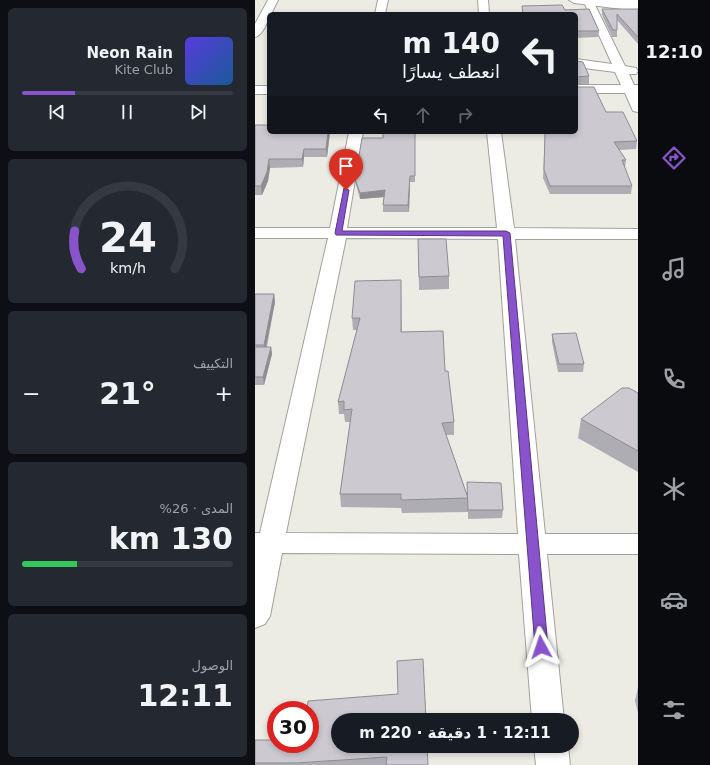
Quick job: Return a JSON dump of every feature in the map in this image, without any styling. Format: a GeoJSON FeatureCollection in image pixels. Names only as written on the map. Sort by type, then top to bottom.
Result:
{"type":"FeatureCollection","features":[{"type":"Feature","properties":{"kind":"street"},"geometry":{"type":"LineString","coordinates":[[255,34],[273,0]]}},
{"type":"Feature","properties":{"kind":"street"},"geometry":{"type":"LineString","coordinates":[[380,12],[383,0]]}},
{"type":"Feature","properties":{"kind":"street"},"geometry":{"type":"LineString","coordinates":[[483,0],[485,12]]}},
{"type":"Feature","properties":{"kind":"street"},"geometry":{"type":"LineString","coordinates":[[574,0],[638,8]]}},
{"type":"Feature","properties":{"kind":"street"},"geometry":{"type":"LineString","coordinates":[[589,2],[638,2]]}},
{"type":"Feature","properties":{"kind":"street"},"geometry":{"type":"LineString","coordinates":[[589,2],[620,69],[634,89],[638,108]]}},
{"type":"Feature","properties":{"kind":"street"},"geometry":{"type":"LineString","coordinates":[[578,63],[638,71]]}},
{"type":"Feature","properties":{"kind":"street"},"geometry":{"type":"LineString","coordinates":[[578,89],[634,89]]}},
{"type":"Feature","properties":{"kind":"street"},"geometry":{"type":"LineString","coordinates":[[255,90],[267,90]]}},
{"type":"Feature","properties":{"kind":"street"},"geometry":{"type":"LineString","coordinates":[[255,616],[263,543],[338,233],[356,134]]}},
{"type":"Feature","properties":{"kind":"street"},"geometry":{"type":"LineString","coordinates":[[494,134],[506,233],[532,544],[548,713]]}},
{"type":"Feature","properties":{"kind":"street"},"geometry":{"type":"LineString","coordinates":[[255,233],[638,234]]}},
{"type":"Feature","properties":{"kind":"street"},"geometry":{"type":"LineString","coordinates":[[263,543],[638,544]]}},
{"type":"Feature","properties":{"kind":"street"},"geometry":{"type":"LineString","coordinates":[[552,753],[553,765]]}},
{"type":"Feature","properties":{"kind":"building"},"geometry":{"type":"Polygon","coordinates":[[[562,5],[565,10],[589,9],[599,31],[578,31],[578,12],[523,12],[522,6],[562,5]]]}},
{"type":"Feature","properties":{"kind":"building"},"geometry":{"type":"Polygon","coordinates":[[[602,9],[638,9],[638,37],[617,14],[617,30],[613,30],[602,9]]]}},
{"type":"Feature","properties":{"kind":"building"},"geometry":{"type":"Polygon","coordinates":[[[578,61],[583,62],[589,76],[578,77],[578,61]]]}},
{"type":"Feature","properties":{"kind":"building"},"geometry":{"type":"Polygon","coordinates":[[[578,87],[594,87],[606,112],[623,112],[637,141],[614,142],[626,160],[622,160],[632,186],[550,186],[544,170],[545,134],[578,134],[578,87]]]}},
{"type":"Feature","properties":{"kind":"building"},"geometry":{"type":"Polygon","coordinates":[[[255,125],[267,125],[267,134],[328,134],[326,149],[304,149],[302,159],[269,159],[267,172],[261,186],[255,186],[255,125]]]}},
{"type":"Feature","properties":{"kind":"building"},"geometry":{"type":"Polygon","coordinates":[[[383,134],[415,134],[415,176],[410,176],[408,205],[383,205],[385,190],[360,193],[355,179],[362,138],[383,138],[383,134]]]}},
{"type":"Feature","properties":{"kind":"building"},"geometry":{"type":"Polygon","coordinates":[[[418,239],[446,239],[449,276],[419,277],[418,239]]]}},
{"type":"Feature","properties":{"kind":"building"},"geometry":{"type":"Polygon","coordinates":[[[401,280],[401,332],[443,331],[445,371],[448,371],[454,422],[442,423],[468,498],[401,500],[401,494],[340,494],[352,409],[344,410],[344,401],[338,402],[360,318],[352,318],[355,281],[401,280]]]}},
{"type":"Feature","properties":{"kind":"building"},"geometry":{"type":"Polygon","coordinates":[[[255,294],[274,294],[264,345],[255,345],[255,294]]]}},
{"type":"Feature","properties":{"kind":"building"},"geometry":{"type":"Polygon","coordinates":[[[576,333],[584,364],[559,364],[552,334],[576,333]]]}},
{"type":"Feature","properties":{"kind":"building"},"geometry":{"type":"Polygon","coordinates":[[[255,347],[271,347],[263,377],[255,377],[255,347]]]}},
{"type":"Feature","properties":{"kind":"building"},"geometry":{"type":"Polygon","coordinates":[[[622,388],[629,388],[638,393],[638,451],[581,419],[622,388]]]}},
{"type":"Feature","properties":{"kind":"building"},"geometry":{"type":"Polygon","coordinates":[[[467,482],[501,483],[503,510],[468,510],[467,482]]]}},
{"type":"Feature","properties":{"kind":"building"},"geometry":{"type":"Polygon","coordinates":[[[423,659],[426,713],[331,713],[331,753],[427,753],[428,765],[386,765],[387,757],[296,763],[255,763],[255,740],[267,740],[267,753],[319,753],[319,701],[308,701],[398,694],[397,661],[423,659]]]}},
{"type":"Feature","properties":{"kind":"route"},"geometry":{"type":"LineString","coordinates":[[346,190],[338,233],[506,233],[541,647]]}}]}
